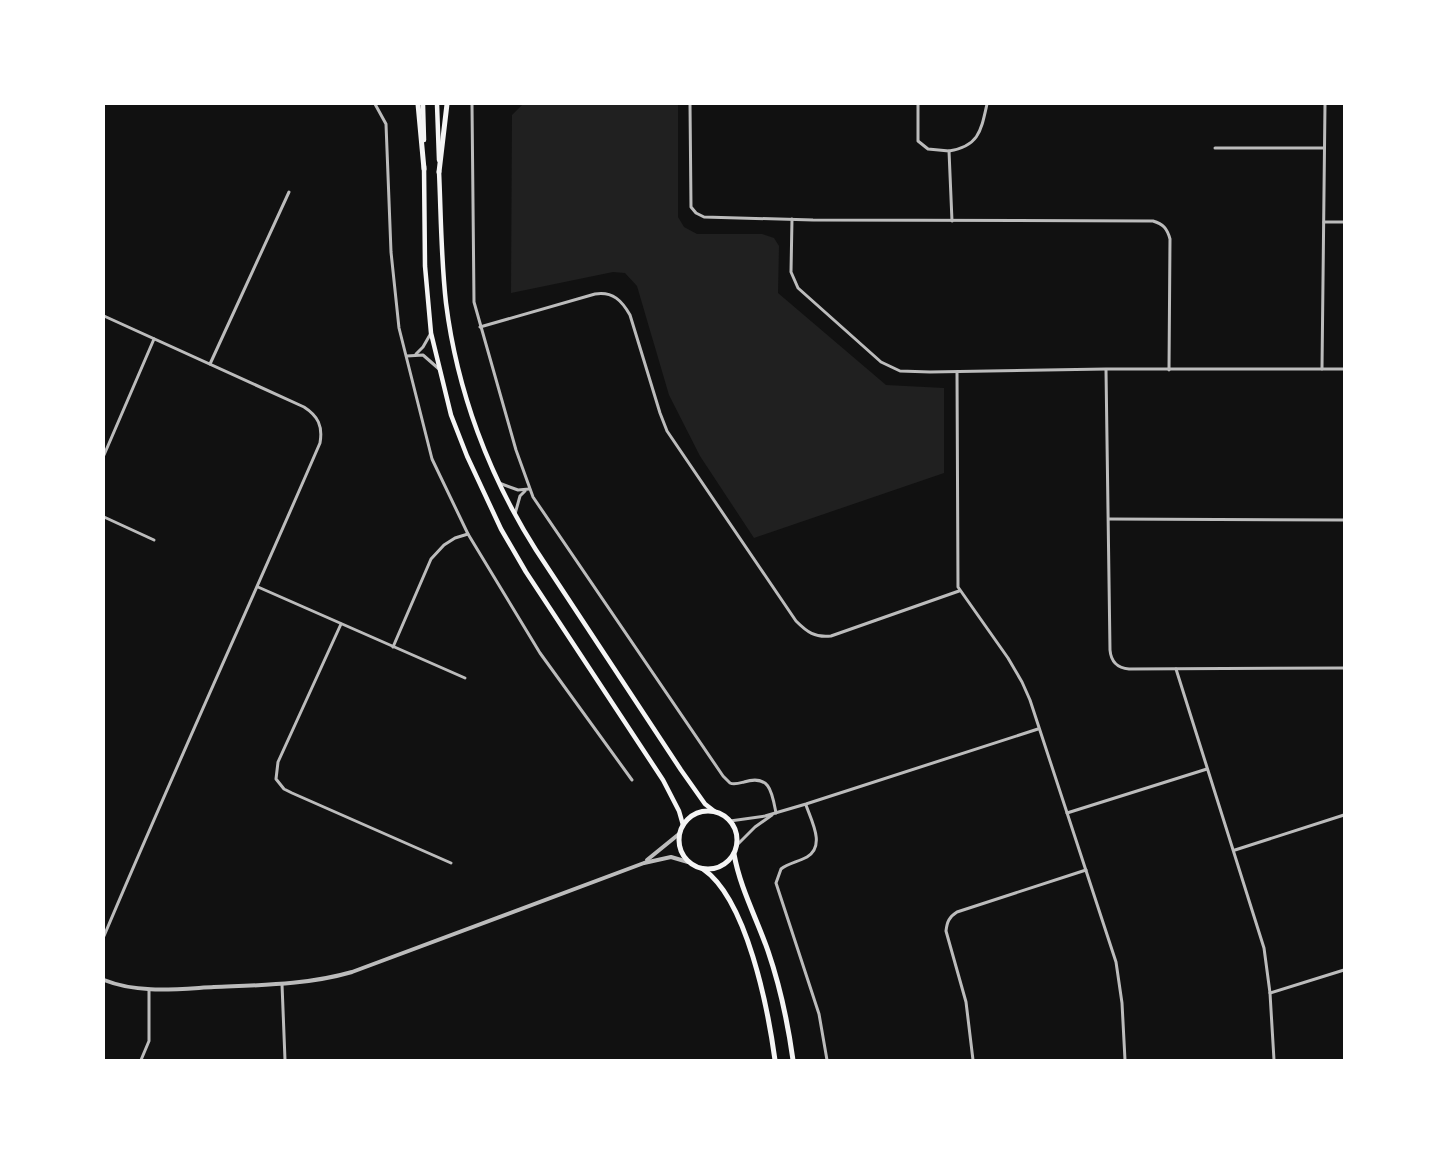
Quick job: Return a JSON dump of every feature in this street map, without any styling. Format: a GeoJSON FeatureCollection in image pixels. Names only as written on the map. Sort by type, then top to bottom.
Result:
{"type":"FeatureCollection","features":[{"type":"Feature","properties":{"kind":"main road"},"geometry":{"type":"LineString","coordinates":[[418,104],[424,169]]}},
{"type":"Feature","properties":{"kind":"main road"},"geometry":{"type":"LineString","coordinates":[[423,104],[425,266],[430,333],[451,415],[467,456],[501,529],[526,572],[663,780],[679,811],[683,825]]}},
{"type":"Feature","properties":{"kind":"main road"},"geometry":{"type":"LineString","coordinates":[[436,104],[442,261],[450,329],[477,432],[497,483],[514,516],[705,804],[730,821],[737,836],[734,854],[721,867],[703,869]]}},
{"type":"Feature","properties":{"kind":"main road"},"geometry":{"type":"LineString","coordinates":[[439,172],[447,104]]}},
{"type":"Feature","properties":{"kind":"main road"},"geometry":{"type":"LineString","coordinates":[[714,812],[696,813],[683,825],[679,834],[679,844],[688,862],[703,869],[720,884],[733,905],[758,980],[775,1060]]}},
{"type":"Feature","properties":{"kind":"main road"},"geometry":{"type":"LineString","coordinates":[[734,854],[741,881],[769,952],[793,1060]]}},
{"type":"Feature","properties":{"kind":"street"},"geometry":{"type":"LineString","coordinates":[[375,104],[386,124],[391,252],[399,328],[432,459],[468,534],[540,652],[632,780]]}},
{"type":"Feature","properties":{"kind":"street"},"geometry":{"type":"LineString","coordinates":[[472,104],[472,284],[474,302],[527,489],[723,776],[729,783],[735,784],[755,779],[764,782],[769,787],[776,813]]}},
{"type":"Feature","properties":{"kind":"street"},"geometry":{"type":"LineString","coordinates":[[690,104],[691,207],[704,217],[1153,221],[1161,223],[1168,230],[1170,239],[1169,370]]}},
{"type":"Feature","properties":{"kind":"street"},"geometry":{"type":"LineString","coordinates":[[918,104],[918,141],[928,148],[949,151],[964,148],[981,130],[987,104]]}},
{"type":"Feature","properties":{"kind":"street"},"geometry":{"type":"LineString","coordinates":[[1322,369],[1325,104]]}},
{"type":"Feature","properties":{"kind":"street"},"geometry":{"type":"LineString","coordinates":[[1215,148],[1324,148]]}},
{"type":"Feature","properties":{"kind":"street"},"geometry":{"type":"LineString","coordinates":[[949,151],[952,220]]}},
{"type":"Feature","properties":{"kind":"street"},"geometry":{"type":"LineString","coordinates":[[210,364],[289,192]]}},
{"type":"Feature","properties":{"kind":"street"},"geometry":{"type":"LineString","coordinates":[[792,219],[791,272],[798,288],[887,365],[900,371],[1344,369]]}},
{"type":"Feature","properties":{"kind":"street"},"geometry":{"type":"LineString","coordinates":[[1324,222],[1344,222]]}},
{"type":"Feature","properties":{"kind":"street"},"geometry":{"type":"LineString","coordinates":[[480,327],[595,294],[608,293],[622,301],[630,315],[667,431],[796,621],[811,634],[818,637],[831,636],[959,591]]}},
{"type":"Feature","properties":{"kind":"street"},"geometry":{"type":"LineString","coordinates":[[104,316],[304,407],[312,412],[320,425],[322,434],[258,587],[175,767],[104,936]]}},
{"type":"Feature","properties":{"kind":"street"},"geometry":{"type":"LineString","coordinates":[[415,355],[423,347],[430,333]]}},
{"type":"Feature","properties":{"kind":"street"},"geometry":{"type":"LineString","coordinates":[[104,455],[154,339]]}},
{"type":"Feature","properties":{"kind":"street"},"geometry":{"type":"LineString","coordinates":[[407,356],[423,355],[440,370]]}},
{"type":"Feature","properties":{"kind":"street"},"geometry":{"type":"LineString","coordinates":[[1106,369],[1110,657],[1114,664],[1121,668],[1176,669],[1344,668]]}},
{"type":"Feature","properties":{"kind":"street"},"geometry":{"type":"LineString","coordinates":[[957,372],[959,591],[1002,649],[1022,682],[1039,729],[1116,962],[1122,1003],[1125,1060]]}},
{"type":"Feature","properties":{"kind":"street"},"geometry":{"type":"LineString","coordinates":[[497,483],[511,489],[527,489]]}},
{"type":"Feature","properties":{"kind":"street"},"geometry":{"type":"LineString","coordinates":[[514,516],[520,496],[527,489]]}},
{"type":"Feature","properties":{"kind":"street"},"geometry":{"type":"LineString","coordinates":[[104,517],[154,540]]}},
{"type":"Feature","properties":{"kind":"street"},"geometry":{"type":"LineString","coordinates":[[1109,519],[1344,520]]}},
{"type":"Feature","properties":{"kind":"street"},"geometry":{"type":"LineString","coordinates":[[393,647],[431,559],[444,545],[468,534]]}},
{"type":"Feature","properties":{"kind":"street"},"geometry":{"type":"LineString","coordinates":[[258,587],[465,678]]}},
{"type":"Feature","properties":{"kind":"street"},"geometry":{"type":"LineString","coordinates":[[340,624],[278,762],[276,779],[292,793],[451,863]]}},
{"type":"Feature","properties":{"kind":"street"},"geometry":{"type":"LineString","coordinates":[[1176,669],[1264,948],[1270,993],[1274,1060]]}},
{"type":"Feature","properties":{"kind":"street"},"geometry":{"type":"LineString","coordinates":[[730,821],[776,813],[1039,729]]}},
{"type":"Feature","properties":{"kind":"street"},"geometry":{"type":"LineString","coordinates":[[1067,813],[1207,769]]}},
{"type":"Feature","properties":{"kind":"street"},"geometry":{"type":"LineString","coordinates":[[806,804],[817,840],[815,848],[805,858],[781,869],[776,883],[819,1014],[827,1060]]}},
{"type":"Feature","properties":{"kind":"street"},"geometry":{"type":"LineString","coordinates":[[737,845],[755,827],[776,813]]}},
{"type":"Feature","properties":{"kind":"street"},"geometry":{"type":"LineString","coordinates":[[1234,850],[1344,815]]}},
{"type":"Feature","properties":{"kind":"street"},"geometry":{"type":"LineString","coordinates":[[644,863],[679,834]]}},
{"type":"Feature","properties":{"kind":"street"},"geometry":{"type":"LineString","coordinates":[[104,980],[149,990],[327,980],[644,863],[671,857],[688,862]]}},
{"type":"Feature","properties":{"kind":"street"},"geometry":{"type":"LineString","coordinates":[[974,1060],[966,1002],[946,924],[957,912],[1086,870]]}},
{"type":"Feature","properties":{"kind":"street"},"geometry":{"type":"LineString","coordinates":[[1270,993],[1344,970]]}},
{"type":"Feature","properties":{"kind":"street"},"geometry":{"type":"LineString","coordinates":[[282,984],[285,1060]]}},
{"type":"Feature","properties":{"kind":"street"},"geometry":{"type":"LineString","coordinates":[[141,1060],[149,1041],[149,990]]}},
{"type":"Feature","properties":{"kind":"shaded area"},"geometry":{"type":"Polygon","coordinates":[[[523,104],[678,104],[678,217],[684,227],[697,234],[762,234],[774,238],[779,246],[778,293],[886,385],[944,388],[944,473],[754,538],[700,456],[669,395],[637,286],[625,273],[613,272],[511,293],[512,115],[523,104]]]}}]}
